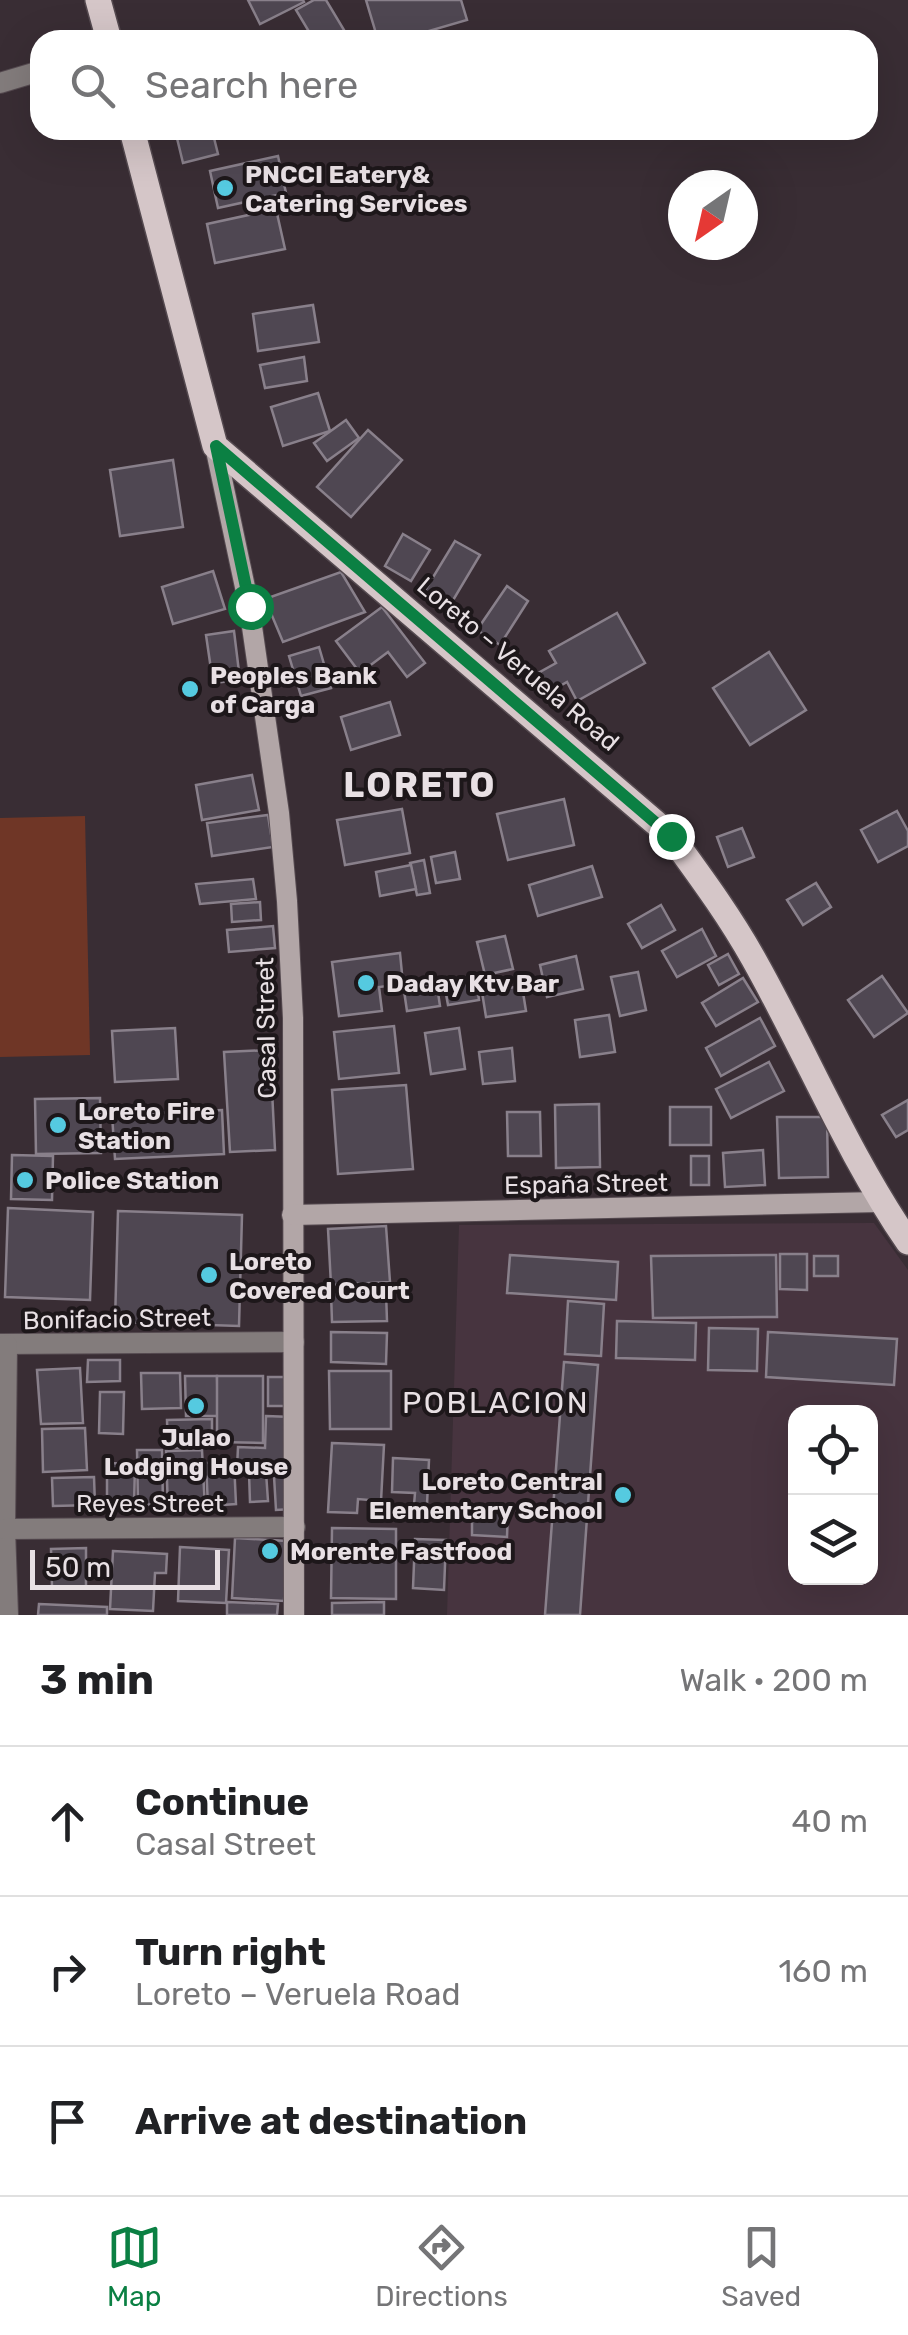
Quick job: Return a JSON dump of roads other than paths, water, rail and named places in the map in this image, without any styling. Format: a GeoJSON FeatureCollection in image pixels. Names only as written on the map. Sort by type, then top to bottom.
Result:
{"type":"FeatureCollection","features":[{"type":"Feature","properties":{"kind":"main road"},"geometry":{"type":"LineString","coordinates":[[98,0],[106,30]]}},
{"type":"Feature","properties":{"kind":"main road"},"geometry":{"type":"LineString","coordinates":[[135,140],[216,446]]}},
{"type":"Feature","properties":{"kind":"main road","name":"Loreto – Veruela Road"},"geometry":{"type":"LineString","coordinates":[[216,446],[671,836],[753,957],[880,1202],[908,1242]]}},
{"type":"Feature","properties":{"kind":"street"},"geometry":{"type":"LineString","coordinates":[[0,82],[30,74]]}},
{"type":"Feature","properties":{"kind":"street","name":"Casal Street"},"geometry":{"type":"LineString","coordinates":[[216,446],[250,606],[279,812],[287,901],[293,1018],[294,1615]]}},
{"type":"Feature","properties":{"kind":"street","name":"España Street"},"geometry":{"type":"LineString","coordinates":[[292,1215],[880,1202]]}},
{"type":"Feature","properties":{"kind":"street","name":"Bonifacio Street"},"geometry":{"type":"LineString","coordinates":[[4,1344],[294,1342]]}},
{"type":"Feature","properties":{"kind":"street"},"geometry":{"type":"LineString","coordinates":[[4,1344],[8,1615]]}},
{"type":"Feature","properties":{"kind":"street","name":"Reyes Street"},"geometry":{"type":"LineString","coordinates":[[5,1529],[295,1528]]}},
{"type":"Feature","properties":{"kind":"place","name":"PNCCI Eatery& Catering Services"},"geometry":{"type":"Point","coordinates":[225,188]}},
{"type":"Feature","properties":{"kind":"place","name":"Peoples Bank of Carga"},"geometry":{"type":"Point","coordinates":[190,689]}},
{"type":"Feature","properties":{"kind":"place","name":"Daday Ktv Bar"},"geometry":{"type":"Point","coordinates":[366,983]}},
{"type":"Feature","properties":{"kind":"place","name":"Loreto Fire Station"},"geometry":{"type":"Point","coordinates":[58,1125]}},
{"type":"Feature","properties":{"kind":"place","name":"Police Station"},"geometry":{"type":"Point","coordinates":[25,1180]}},
{"type":"Feature","properties":{"kind":"place","name":"Loreto Covered Court"},"geometry":{"type":"Point","coordinates":[209,1275]}},
{"type":"Feature","properties":{"kind":"place","name":"Julao Lodging House"},"geometry":{"type":"Point","coordinates":[196,1406]}},
{"type":"Feature","properties":{"kind":"place","name":"Loreto Central Elementary School"},"geometry":{"type":"Point","coordinates":[623,1495]}},
{"type":"Feature","properties":{"kind":"place","name":"Morente Fastfood"},"geometry":{"type":"Point","coordinates":[270,1551]}},
{"type":"Feature","properties":{"kind":"district","name":"LORETO"},"geometry":{"type":"Point","coordinates":[420,785]}},
{"type":"Feature","properties":{"kind":"district","name":"POBLACION"},"geometry":{"type":"Point","coordinates":[496,1403]}}]}
